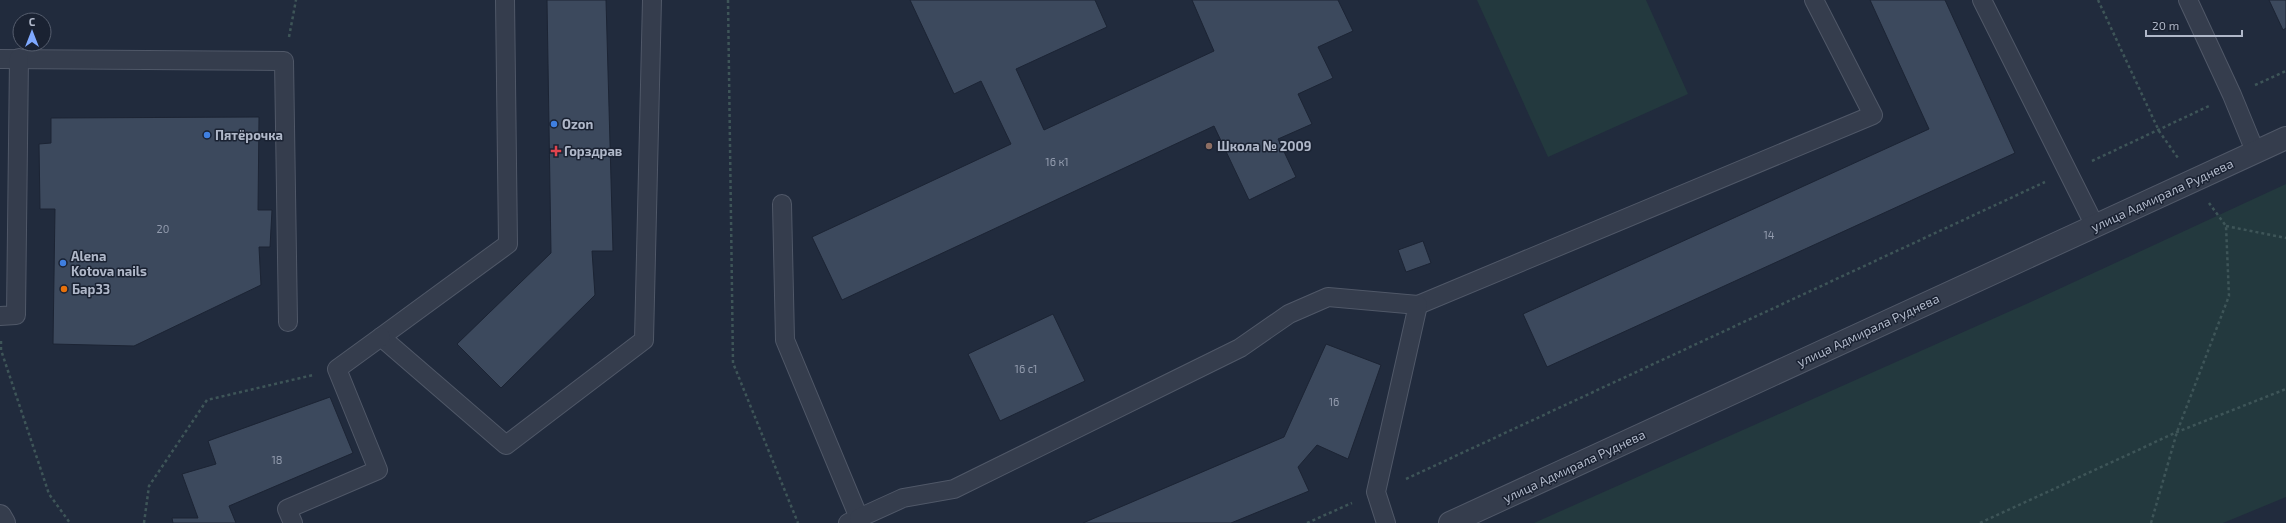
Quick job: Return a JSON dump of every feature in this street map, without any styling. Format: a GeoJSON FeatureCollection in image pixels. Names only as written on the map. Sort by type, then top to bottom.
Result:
{"type":"FeatureCollection","features":[{"type":"Feature","properties":{"kind":"street","name":"улица Адмирала Руднева"},"geometry":{"type":"LineString","coordinates":[[1450,523],[2286,138]]}},
{"type":"Feature","properties":{"kind":"street"},"geometry":{"type":"LineString","coordinates":[[0,516],[4,523]]}},
{"type":"Feature","properties":{"kind":"lane"},"geometry":{"type":"LineString","coordinates":[[293,523],[287,509],[378,470],[337,369],[508,244],[505,0]]}},
{"type":"Feature","properties":{"kind":"lane"},"geometry":{"type":"LineString","coordinates":[[381,337],[506,445],[644,340],[652,0]]}},
{"type":"Feature","properties":{"kind":"lane"},"geometry":{"type":"LineString","coordinates":[[782,204],[784,340],[856,521],[903,498],[954,489],[1240,348],[1289,314],[1328,297],[1418,305],[1873,115],[1814,0]]}},
{"type":"Feature","properties":{"kind":"lane"},"geometry":{"type":"LineString","coordinates":[[1982,0],[2067,172],[2096,226]]}},
{"type":"Feature","properties":{"kind":"lane"},"geometry":{"type":"LineString","coordinates":[[2188,0],[2232,95],[2255,151]]}},
{"type":"Feature","properties":{"kind":"lane"},"geometry":{"type":"LineString","coordinates":[[0,316],[16,315],[19,58]]}},
{"type":"Feature","properties":{"kind":"lane"},"geometry":{"type":"LineString","coordinates":[[0,59],[284,61],[288,322]]}},
{"type":"Feature","properties":{"kind":"lane"},"geometry":{"type":"LineString","coordinates":[[1386,523],[1376,492],[1418,305]]}},
{"type":"Feature","properties":{"kind":"path"},"geometry":{"type":"LineString","coordinates":[[284,61],[295,14],[296,0]]}},
{"type":"Feature","properties":{"kind":"path"},"geometry":{"type":"LineString","coordinates":[[728,0],[733,363],[798,523]]}},
{"type":"Feature","properties":{"kind":"path"},"geometry":{"type":"LineString","coordinates":[[2098,0],[2159,130],[2226,226],[2229,296],[2177,432],[2151,523]]}},
{"type":"Feature","properties":{"kind":"path"},"geometry":{"type":"LineString","coordinates":[[1307,523],[2286,71]]}},
{"type":"Feature","properties":{"kind":"path"},"geometry":{"type":"LineString","coordinates":[[2226,226],[2286,238]]}},
{"type":"Feature","properties":{"kind":"path"},"geometry":{"type":"LineString","coordinates":[[144,523],[149,486],[206,400],[337,369]]}},
{"type":"Feature","properties":{"kind":"path"},"geometry":{"type":"LineString","coordinates":[[1980,523],[2177,432],[2286,389]]}},
{"type":"Feature","properties":{"kind":"green space"},"geometry":{"type":"Polygon","coordinates":[[[1477,0],[1646,0],[1688,94],[1548,157],[1477,0]]]}},
{"type":"Feature","properties":{"kind":"green space"},"geometry":{"type":"Polygon","coordinates":[[[2286,184],[2286,497],[2223,523],[1534,523],[2033,301],[2286,184]]]}},
{"type":"Feature","properties":{"kind":"building"},"geometry":{"type":"Polygon","coordinates":[[[547,0],[606,0],[613,251],[592,251],[595,295],[501,388],[457,344],[551,253],[547,0]]]}},
{"type":"Feature","properties":{"kind":"building"},"geometry":{"type":"Polygon","coordinates":[[[910,0],[1095,0],[1107,27],[1016,69],[1044,130],[1214,51],[1192,0],[1338,0],[1353,31],[1318,47],[1333,78],[1298,94],[1312,124],[1278,139],[1296,177],[1249,200],[1214,126],[842,300],[812,237],[1011,144],[981,81],[954,94],[910,0]]]}},
{"type":"Feature","properties":{"kind":"building"},"geometry":{"type":"Polygon","coordinates":[[[1870,0],[1945,0],[2015,153],[1547,367],[1523,314],[1929,129],[1870,0]]]}},
{"type":"Feature","properties":{"kind":"building"},"geometry":{"type":"Polygon","coordinates":[[[2269,0],[2286,0],[2286,28],[2283,30],[2269,0]]]}},
{"type":"Feature","properties":{"kind":"building"},"geometry":{"type":"Polygon","coordinates":[[[259,117],[258,210],[272,210],[270,247],[259,247],[261,285],[134,346],[53,344],[55,209],[40,209],[39,144],[51,143],[51,118],[259,117]]]}},
{"type":"Feature","properties":{"kind":"building"},"geometry":{"type":"Polygon","coordinates":[[[1423,241],[1431,263],[1406,272],[1398,250],[1423,241]]]}},
{"type":"Feature","properties":{"kind":"building"},"geometry":{"type":"Polygon","coordinates":[[[1053,314],[1085,381],[1000,421],[968,354],[1053,314]]]}},
{"type":"Feature","properties":{"kind":"building"},"geometry":{"type":"Polygon","coordinates":[[[1326,344],[1381,365],[1348,459],[1317,445],[1298,467],[1309,491],[1231,523],[1083,523],[1284,437],[1326,344]]]}},
{"type":"Feature","properties":{"kind":"building"},"geometry":{"type":"Polygon","coordinates":[[[330,397],[353,453],[229,506],[236,523],[173,523],[172,518],[198,518],[182,474],[216,464],[208,441],[330,397]]]}},
{"type":"Feature","properties":{"kind":"place","name":"Ozon"},"geometry":{"type":"Point","coordinates":[554,124]}},
{"type":"Feature","properties":{"kind":"place","name":"Пятёрочка"},"geometry":{"type":"Point","coordinates":[207,135]}},
{"type":"Feature","properties":{"kind":"place","name":"Школа № 2009"},"geometry":{"type":"Point","coordinates":[1209,146]}},
{"type":"Feature","properties":{"kind":"place","name":"Горздрав"},"geometry":{"type":"Point","coordinates":[556,151]}},
{"type":"Feature","properties":{"kind":"place","name":"Alena Kotova nails"},"geometry":{"type":"Point","coordinates":[63,263]}},
{"type":"Feature","properties":{"kind":"place","name":"Бар33"},"geometry":{"type":"Point","coordinates":[64,289]}}]}
